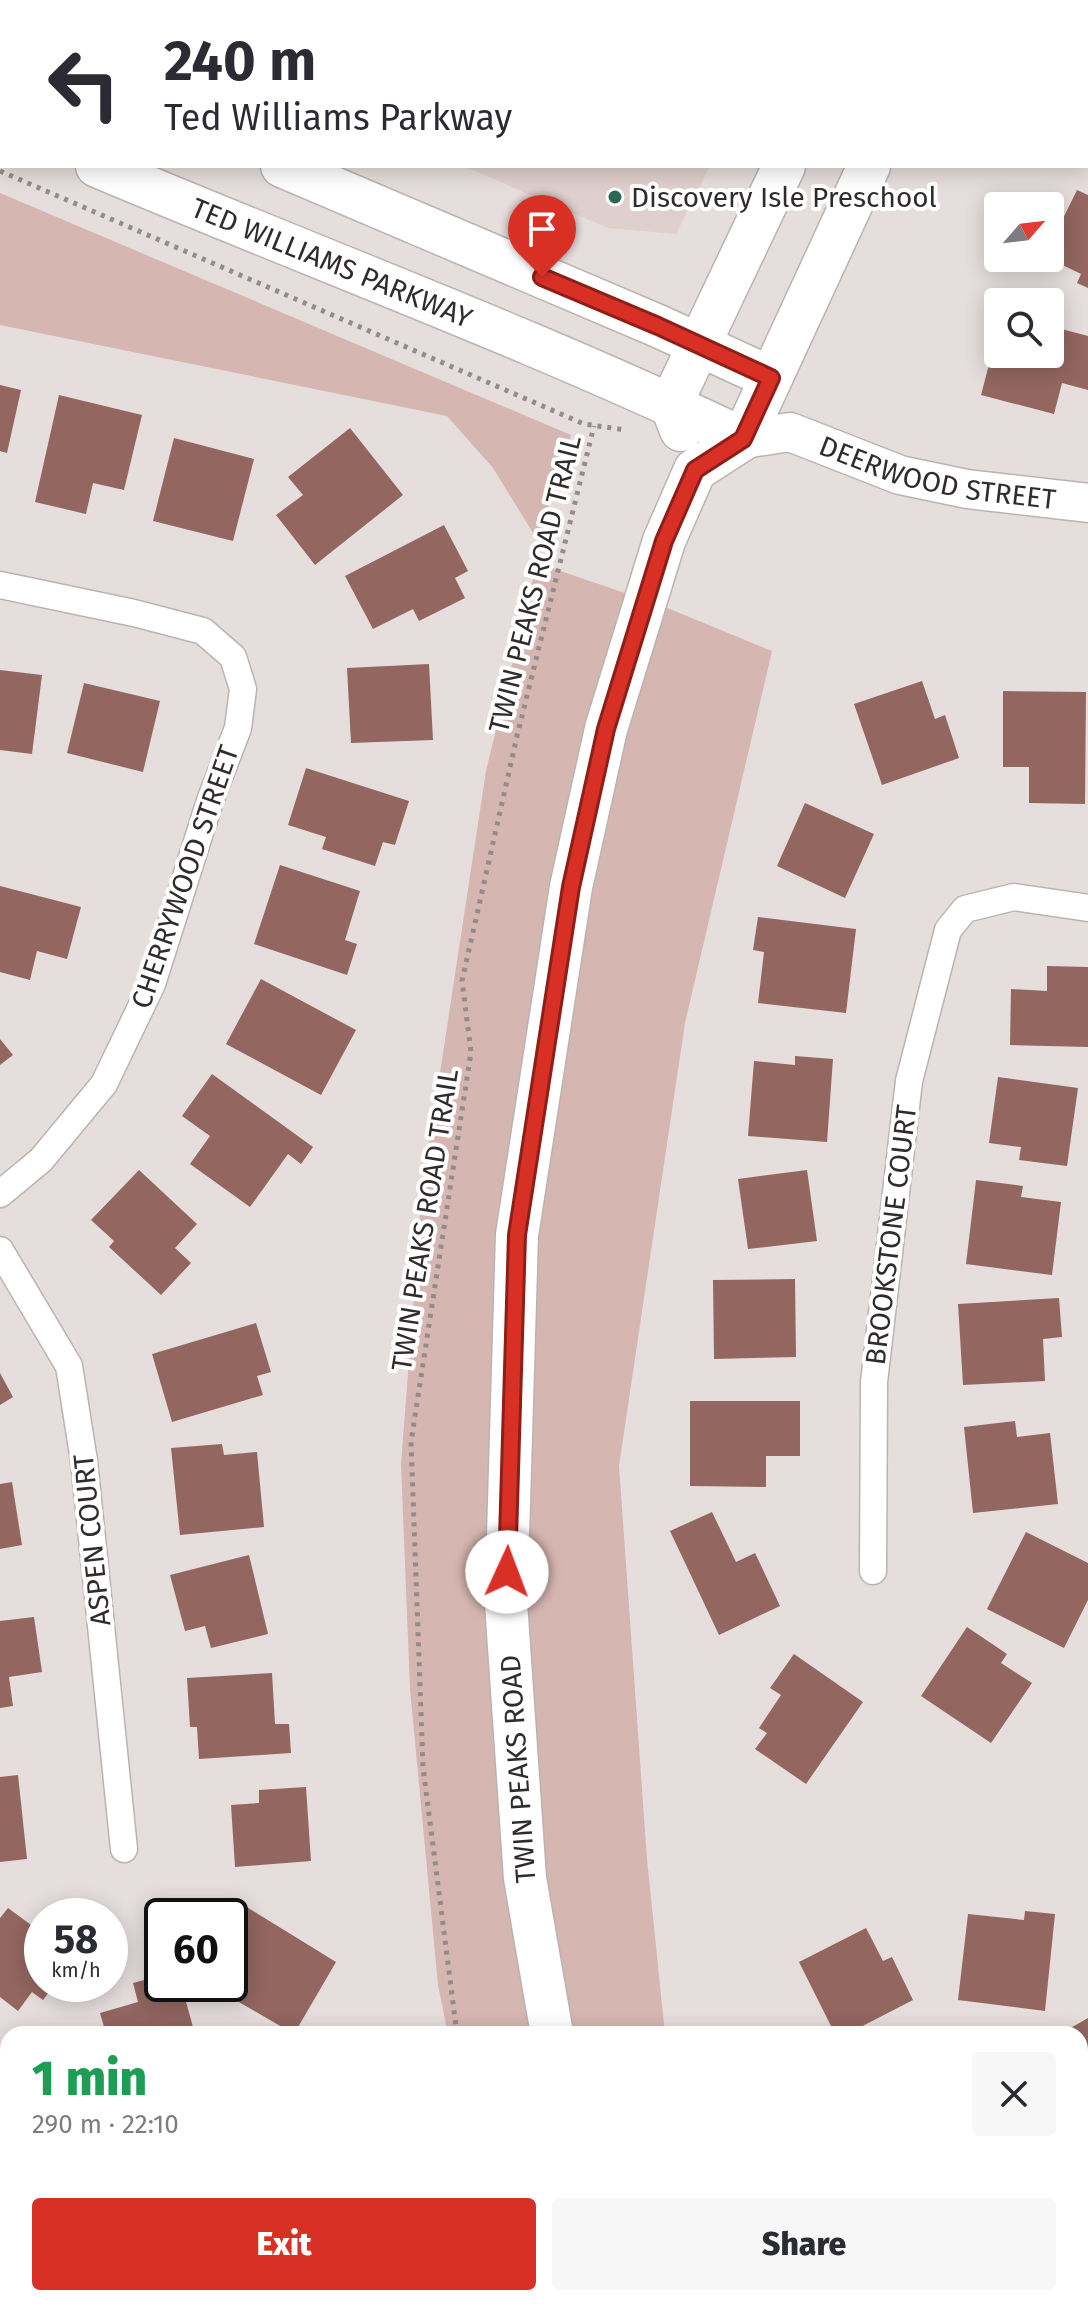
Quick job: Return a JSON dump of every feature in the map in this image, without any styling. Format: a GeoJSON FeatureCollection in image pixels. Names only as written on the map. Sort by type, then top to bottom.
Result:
{"type":"FeatureCollection","features":[{"type":"Feature","properties":{"kind":"main road","name":"TED WILLIAMS PARKWAY"},"geometry":{"type":"LineString","coordinates":[[102,168],[332,261],[683,438],[743,439]]}},
{"type":"Feature","properties":{"kind":"main road"},"geometry":{"type":"LineString","coordinates":[[287,168],[701,345],[771,378]]}},
{"type":"Feature","properties":{"kind":"main road","name":"TWIN PEAKS ROAD"},"geometry":{"type":"LineString","coordinates":[[551,2026],[525,1878],[506,1603],[517,1235],[571,887],[606,729],[664,541],[701,345],[783,168]]}},
{"type":"Feature","properties":{"kind":"main road"},"geometry":{"type":"LineString","coordinates":[[683,438],[743,439],[868,168]]}},
{"type":"Feature","properties":{"kind":"street","name":"DEERWOOD STREET"},"geometry":{"type":"LineString","coordinates":[[771,378],[790,432]]}},
{"type":"Feature","properties":{"kind":"street","name":"DEERWOOD STREET"},"geometry":{"type":"LineString","coordinates":[[743,439],[790,432],[900,475],[967,489],[1088,503]]}},
{"type":"Feature","properties":{"kind":"street","name":"CHERRYWOOD STREET"},"geometry":{"type":"LineString","coordinates":[[0,585],[203,631],[233,657],[243,689],[238,728],[210,801],[152,984],[104,1084],[41,1160],[0,1194]]}},
{"type":"Feature","properties":{"kind":"street","name":"BROOKSTONE COURT"},"geometry":{"type":"LineString","coordinates":[[873,1571],[874,1382],[909,1081],[948,930],[965,909],[1014,897],[1088,908]]}},
{"type":"Feature","properties":{"kind":"street","name":"ASPEN COURT"},"geometry":{"type":"LineString","coordinates":[[0,1250],[69,1366],[84,1461],[124,1849]]}},
{"type":"Feature","properties":{"kind":"path"},"geometry":{"type":"LineString","coordinates":[[0,171],[584,424],[683,438]]}},
{"type":"Feature","properties":{"kind":"path","name":"TWIN PEAKS ROAD TRAIL"},"geometry":{"type":"LineString","coordinates":[[456,2026],[423,1767],[411,1442],[471,1052],[462,981],[517,736],[594,426]]}},
{"type":"Feature","properties":{"kind":"shaded area","name":"Discovery Isle Preschool"},"geometry":{"type":"Polygon","coordinates":[[[468,168],[709,168],[676,234],[608,228],[468,168]]]}},
{"type":"Feature","properties":{"kind":"shaded area"},"geometry":{"type":"Polygon","coordinates":[[[0,193],[571,435],[538,541],[493,468],[447,416],[0,325],[0,193]]]}},
{"type":"Feature","properties":{"kind":"shaded area"},"geometry":{"type":"Polygon","coordinates":[[[537,563],[660,605],[772,651],[685,1023],[619,1466],[647,1859],[664,2026],[446,2026],[438,1985],[410,1689],[401,1464],[422,1191],[486,771],[537,563]]]}},
{"type":"Feature","properties":{"kind":"building"},"geometry":{"type":"Polygon","coordinates":[[[1077,190],[1088,195],[1088,288],[1077,283],[1081,274],[1064,266],[1064,216],[1077,190]]]}},
{"type":"Feature","properties":{"kind":"building"},"geometry":{"type":"Polygon","coordinates":[[[1064,330],[1088,336],[1088,390],[1062,383],[1054,414],[981,395],[988,368],[1064,368],[1064,330]]]}},
{"type":"Feature","properties":{"kind":"building"},"geometry":{"type":"Polygon","coordinates":[[[0,385],[21,390],[7,453],[0,451],[0,385]]]}},
{"type":"Feature","properties":{"kind":"building"},"geometry":{"type":"Polygon","coordinates":[[[59,395],[142,415],[124,490],[93,483],[86,514],[35,502],[59,395]]]}},
{"type":"Feature","properties":{"kind":"building"},"geometry":{"type":"Polygon","coordinates":[[[350,428],[403,495],[315,565],[276,515],[303,495],[288,477],[350,428]]]}},
{"type":"Feature","properties":{"kind":"building"},"geometry":{"type":"Polygon","coordinates":[[[174,438],[254,459],[233,541],[153,521],[174,438]]]}},
{"type":"Feature","properties":{"kind":"building"},"geometry":{"type":"Polygon","coordinates":[[[444,525],[468,571],[455,578],[465,598],[419,621],[413,609],[373,629],[345,576],[444,525]]]}},
{"type":"Feature","properties":{"kind":"building"},"geometry":{"type":"Polygon","coordinates":[[[429,664],[433,740],[351,743],[347,668],[429,664]]]}},
{"type":"Feature","properties":{"kind":"building"},"geometry":{"type":"Polygon","coordinates":[[[0,670],[42,675],[32,754],[0,750],[0,670]]]}},
{"type":"Feature","properties":{"kind":"building"},"geometry":{"type":"Polygon","coordinates":[[[922,681],[935,719],[945,715],[959,758],[882,785],[854,704],[922,681]]]}},
{"type":"Feature","properties":{"kind":"building"},"geometry":{"type":"Polygon","coordinates":[[[84,683],[160,701],[143,772],[67,753],[84,683]]]}},
{"type":"Feature","properties":{"kind":"building"},"geometry":{"type":"Polygon","coordinates":[[[1003,691],[1086,692],[1085,804],[1029,803],[1029,767],[1003,767],[1003,691]]]}},
{"type":"Feature","properties":{"kind":"building"},"geometry":{"type":"Polygon","coordinates":[[[306,768],[409,801],[395,845],[383,842],[375,866],[322,849],[326,837],[288,825],[306,768]]]}},
{"type":"Feature","properties":{"kind":"building"},"geometry":{"type":"Polygon","coordinates":[[[805,803],[874,834],[845,898],[777,866],[805,803]]]}},
{"type":"Feature","properties":{"kind":"building"},"geometry":{"type":"Polygon","coordinates":[[[280,865],[360,891],[345,940],[357,944],[347,975],[254,944],[280,865]]]}},
{"type":"Feature","properties":{"kind":"building"},"geometry":{"type":"Polygon","coordinates":[[[0,886],[81,907],[67,959],[37,951],[30,980],[0,972],[0,886]]]}},
{"type":"Feature","properties":{"kind":"building"},"geometry":{"type":"Polygon","coordinates":[[[758,917],[856,929],[846,1013],[758,1003],[764,952],[753,950],[758,917]]]}},
{"type":"Feature","properties":{"kind":"building"},"geometry":{"type":"Polygon","coordinates":[[[1047,966],[1088,967],[1088,1047],[1010,1045],[1011,989],[1047,991],[1047,966]]]}},
{"type":"Feature","properties":{"kind":"building"},"geometry":{"type":"Polygon","coordinates":[[[261,979],[356,1030],[321,1095],[226,1044],[261,979]]]}},
{"type":"Feature","properties":{"kind":"building"},"geometry":{"type":"Polygon","coordinates":[[[0,1039],[13,1055],[0,1065],[0,1039]]]}},
{"type":"Feature","properties":{"kind":"building"},"geometry":{"type":"Polygon","coordinates":[[[795,1056],[833,1059],[827,1142],[748,1136],[754,1061],[795,1065],[795,1056]]]}},
{"type":"Feature","properties":{"kind":"building"},"geometry":{"type":"Polygon","coordinates":[[[212,1074],[313,1147],[301,1164],[288,1154],[250,1207],[190,1164],[210,1136],[182,1116],[212,1074]]]}},
{"type":"Feature","properties":{"kind":"building"},"geometry":{"type":"Polygon","coordinates":[[[998,1077],[1078,1088],[1067,1166],[1019,1160],[1021,1147],[989,1143],[998,1077]]]}},
{"type":"Feature","properties":{"kind":"building"},"geometry":{"type":"Polygon","coordinates":[[[139,1170],[197,1224],[175,1248],[191,1263],[161,1295],[109,1247],[114,1241],[91,1220],[139,1170]]]}},
{"type":"Feature","properties":{"kind":"building"},"geometry":{"type":"Polygon","coordinates":[[[807,1170],[817,1241],[748,1249],[738,1179],[807,1170]]]}},
{"type":"Feature","properties":{"kind":"building"},"geometry":{"type":"Polygon","coordinates":[[[976,1180],[1023,1186],[1021,1197],[1061,1202],[1052,1275],[966,1264],[976,1180]]]}},
{"type":"Feature","properties":{"kind":"building"},"geometry":{"type":"Polygon","coordinates":[[[795,1279],[796,1357],[714,1359],[713,1280],[795,1279]]]}},
{"type":"Feature","properties":{"kind":"building"},"geometry":{"type":"Polygon","coordinates":[[[1059,1298],[1062,1337],[1043,1339],[1045,1381],[963,1385],[958,1304],[1059,1298]]]}},
{"type":"Feature","properties":{"kind":"building"},"geometry":{"type":"Polygon","coordinates":[[[256,1323],[271,1372],[257,1376],[263,1395],[172,1422],[152,1354],[256,1323]]]}},
{"type":"Feature","properties":{"kind":"building"},"geometry":{"type":"Polygon","coordinates":[[[0,1373],[13,1397],[0,1405],[0,1373]]]}},
{"type":"Feature","properties":{"kind":"building"},"geometry":{"type":"Polygon","coordinates":[[[690,1401],[800,1401],[800,1456],[766,1456],[766,1487],[690,1486],[690,1401]]]}},
{"type":"Feature","properties":{"kind":"building"},"geometry":{"type":"Polygon","coordinates":[[[1015,1421],[1017,1437],[1050,1433],[1058,1504],[973,1513],[964,1427],[1015,1421]]]}},
{"type":"Feature","properties":{"kind":"building"},"geometry":{"type":"Polygon","coordinates":[[[222,1444],[224,1455],[257,1452],[264,1527],[180,1535],[171,1448],[222,1444]]]}},
{"type":"Feature","properties":{"kind":"building"},"geometry":{"type":"Polygon","coordinates":[[[12,1482],[22,1545],[0,1549],[0,1484],[12,1482]]]}},
{"type":"Feature","properties":{"kind":"building"},"geometry":{"type":"Polygon","coordinates":[[[712,1512],[736,1562],[755,1553],[780,1606],[719,1635],[670,1531],[712,1512]]]}},
{"type":"Feature","properties":{"kind":"building"},"geometry":{"type":"Polygon","coordinates":[[[1026,1532],[1088,1563],[1088,1600],[1064,1648],[987,1609],[1026,1532]]]}},
{"type":"Feature","properties":{"kind":"building"},"geometry":{"type":"Polygon","coordinates":[[[249,1555],[268,1634],[211,1648],[205,1626],[185,1631],[170,1575],[249,1555]]]}},
{"type":"Feature","properties":{"kind":"building"},"geometry":{"type":"Polygon","coordinates":[[[34,1617],[42,1672],[9,1677],[13,1706],[0,1708],[0,1621],[34,1617]]]}},
{"type":"Feature","properties":{"kind":"building"},"geometry":{"type":"Polygon","coordinates":[[[967,1627],[1007,1654],[1001,1663],[1032,1683],[991,1743],[921,1696],[967,1627]]]}},
{"type":"Feature","properties":{"kind":"building"},"geometry":{"type":"Polygon","coordinates":[[[794,1654],[863,1702],[806,1784],[755,1749],[767,1733],[759,1728],[781,1695],[770,1688],[794,1654]]]}},
{"type":"Feature","properties":{"kind":"building"},"geometry":{"type":"Polygon","coordinates":[[[272,1673],[275,1724],[289,1724],[291,1753],[199,1759],[197,1727],[190,1727],[187,1678],[272,1673]]]}},
{"type":"Feature","properties":{"kind":"building"},"geometry":{"type":"Polygon","coordinates":[[[18,1775],[27,1859],[0,1862],[0,1777],[18,1775]]]}},
{"type":"Feature","properties":{"kind":"building"},"geometry":{"type":"Polygon","coordinates":[[[306,1787],[311,1861],[235,1867],[231,1805],[259,1803],[259,1790],[306,1787]]]}},
{"type":"Feature","properties":{"kind":"building"},"geometry":{"type":"Polygon","coordinates":[[[8,1908],[24,1920],[25,2002],[18,2011],[0,1997],[0,1918],[8,1908]]]}},
{"type":"Feature","properties":{"kind":"building"},"geometry":{"type":"Polygon","coordinates":[[[248,1908],[336,1962],[299,2026],[280,2026],[239,2002],[248,2002],[248,1908]]]}},
{"type":"Feature","properties":{"kind":"building"},"geometry":{"type":"Polygon","coordinates":[[[1025,1911],[1055,1914],[1045,2011],[958,2000],[968,1914],[1024,1920],[1025,1911]]]}},
{"type":"Feature","properties":{"kind":"building"},"geometry":{"type":"Polygon","coordinates":[[[866,1928],[883,1961],[892,1957],[913,2000],[863,2026],[831,2026],[799,1962],[866,1928]]]}},
{"type":"Feature","properties":{"kind":"building"},"geometry":{"type":"Polygon","coordinates":[[[144,1980],[144,2002],[186,2002],[193,2026],[104,2026],[100,2013],[138,2002],[133,1983],[144,1980]]]}},
{"type":"Feature","properties":{"kind":"building"},"geometry":{"type":"Polygon","coordinates":[[[1088,2018],[1088,2026],[1074,2026],[1088,2018]]]}},
{"type":"Feature","properties":{"kind":"place","name":"Discovery Isle Preschool"},"geometry":{"type":"Point","coordinates":[615,197]}},
{"type":"Feature","properties":{"kind":"route"},"geometry":{"type":"LineString","coordinates":[[507,1572],[517,1235],[571,887],[606,729],[664,541],[695,470],[743,439],[771,378],[542,277]]}}]}
